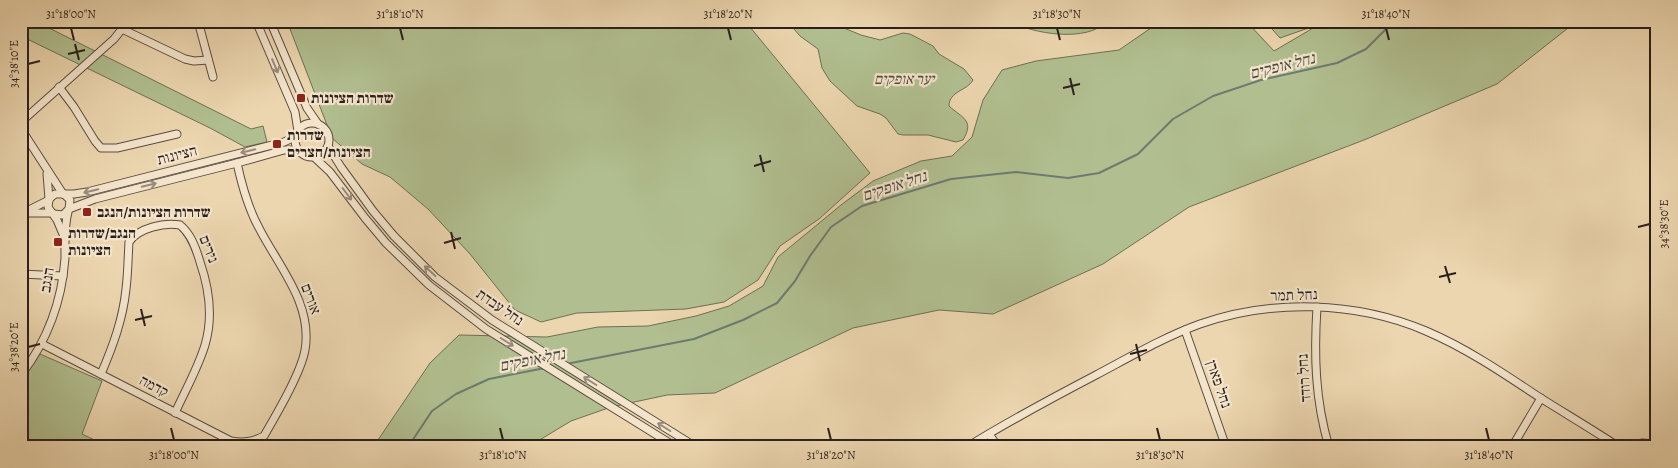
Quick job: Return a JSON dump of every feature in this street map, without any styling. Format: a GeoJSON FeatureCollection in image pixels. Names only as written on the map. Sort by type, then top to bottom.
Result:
{"type":"FeatureCollection","features":[{"type":"Feature","properties":{"kind":"street"},"geometry":{"type":"LineString","coordinates":[[198,21],[213,77]]}},
{"type":"Feature","properties":{"kind":"street"},"geometry":{"type":"LineString","coordinates":[[256,21],[295,112],[295,145],[297,150],[306,157],[315,158],[322,155],[328,146],[328,133],[318,124],[307,108],[270,21]]}},
{"type":"Feature","properties":{"kind":"street"},"geometry":{"type":"LineString","coordinates":[[21,122],[114,39],[123,25],[185,59],[194,61],[208,60]]}},
{"type":"Feature","properties":{"kind":"street"},"geometry":{"type":"LineString","coordinates":[[59,88],[74,107],[94,141],[101,148],[117,148],[177,134]]}},
{"type":"Feature","properties":{"kind":"street"},"geometry":{"type":"LineString","coordinates":[[296,134],[302,126],[318,124]]}},
{"type":"Feature","properties":{"kind":"street"},"geometry":{"type":"LineString","coordinates":[[21,129],[45,167],[70,200],[69,210],[61,216],[53,214],[22,214]]}},
{"type":"Feature","properties":{"kind":"street","name":"הציונות"},"geometry":{"type":"LineString","coordinates":[[64,194],[81,194],[284,142],[296,134]]}},
{"type":"Feature","properties":{"kind":"street","name":"נחל עבדת"},"geometry":{"type":"LineString","coordinates":[[328,146],[340,168],[373,212],[394,236],[436,277],[492,320],[696,447]]}},
{"type":"Feature","properties":{"kind":"street","name":"הציונות"},"geometry":{"type":"LineString","coordinates":[[69,210],[95,199],[284,150],[297,150]]}},
{"type":"Feature","properties":{"kind":"street","name":"נחל עבדת"},"geometry":{"type":"LineString","coordinates":[[315,158],[330,172],[364,218],[386,243],[428,285],[486,329],[676,447]]}},
{"type":"Feature","properties":{"kind":"street","name":"אורים"},"geometry":{"type":"LineString","coordinates":[[237,163],[252,215],[292,286],[304,311],[307,329],[301,365],[264,436],[255,441]]}},
{"type":"Feature","properties":{"kind":"street"},"geometry":{"type":"LineString","coordinates":[[45,167],[49,208],[53,214]]}},
{"type":"Feature","properties":{"kind":"street"},"geometry":{"type":"LineString","coordinates":[[22,214],[49,200],[55,194],[64,194]]}},
{"type":"Feature","properties":{"kind":"street","name":"הנגב"},"geometry":{"type":"LineString","coordinates":[[21,375],[42,344],[60,297],[69,210]]}},
{"type":"Feature","properties":{"kind":"street","name":"הנגב"},"geometry":{"type":"LineString","coordinates":[[53,214],[65,239]]}},
{"type":"Feature","properties":{"kind":"street","name":"נירים"},"geometry":{"type":"LineString","coordinates":[[101,374],[113,345],[123,307],[129,242],[133,236],[146,230],[173,223],[180,225],[191,238],[204,273],[208,292],[209,314],[205,345],[176,413]]}},
{"type":"Feature","properties":{"kind":"street"},"geometry":{"type":"LineString","coordinates":[[21,274],[63,276]]}},
{"type":"Feature","properties":{"kind":"street","name":"נחל תמר"},"geometry":{"type":"LineString","coordinates":[[967,447],[1049,399],[1161,340],[1185,330],[1230,315],[1291,307],[1317,307],[1355,310],[1423,330],[1451,342],[1619,447]]}},
{"type":"Feature","properties":{"kind":"street","name":"נחל רודד"},"geometry":{"type":"LineString","coordinates":[[1317,307],[1316,370],[1322,423],[1328,447]]}},
{"type":"Feature","properties":{"kind":"street","name":"נחל פארן"},"geometry":{"type":"LineString","coordinates":[[1185,330],[1226,447]]}},
{"type":"Feature","properties":{"kind":"street","name":"קדמה"},"geometry":{"type":"LineString","coordinates":[[42,344],[231,441],[244,443],[255,441]]}},
{"type":"Feature","properties":{"kind":"street"},"geometry":{"type":"LineString","coordinates":[[1512,447],[1541,398]]}},
{"type":"Feature","properties":{"kind":"street"},"geometry":{"type":"LineString","coordinates":[[989,434],[998,447]]}},
{"type":"Feature","properties":{"kind":"street"},"geometry":{"type":"LineString","coordinates":[[1635,447],[1642,444],[1657,444]]}},
{"type":"Feature","properties":{"kind":"green space"},"geometry":{"type":"Polygon","coordinates":[[[21,21],[35,21],[251,129],[263,126],[267,142],[245,147],[21,36],[21,21]]]}},
{"type":"Feature","properties":{"kind":"green space"},"geometry":{"type":"Polygon","coordinates":[[[287,21],[745,21],[870,173],[819,219],[780,246],[758,280],[724,302],[686,309],[577,313],[541,322],[515,310],[470,254],[428,209],[390,177],[362,164],[332,138],[287,21]]]}},
{"type":"Feature","properties":{"kind":"green space","name":"יער אופקים"},"geometry":{"type":"Polygon","coordinates":[[[787,21],[834,21],[844,28],[880,40],[903,33],[910,34],[933,46],[939,54],[964,69],[973,80],[967,87],[952,97],[949,106],[967,124],[968,128],[963,140],[956,142],[928,135],[898,134],[886,118],[857,106],[830,81],[822,68],[818,49],[800,36],[787,21]]]}},
{"type":"Feature","properties":{"kind":"green space"},"geometry":{"type":"Polygon","coordinates":[[[1010,21],[1107,21],[1098,28],[1087,32],[1060,34],[1032,30],[1010,21]]]}},
{"type":"Feature","properties":{"kind":"green space"},"geometry":{"type":"Polygon","coordinates":[[[1161,21],[1246,21],[1274,51],[1325,21],[1577,21],[1497,84],[1364,140],[1189,207],[1103,264],[993,314],[939,310],[853,328],[715,393],[667,395],[611,407],[571,421],[528,447],[375,447],[430,363],[459,335],[547,337],[598,327],[648,326],[696,316],[729,306],[763,286],[778,257],[873,181],[921,161],[952,156],[972,137],[983,100],[1002,70],[1036,61],[1119,50],[1161,21]]]}},
{"type":"Feature","properties":{"kind":"green space"},"geometry":{"type":"Polygon","coordinates":[[[1265,21],[1320,21],[1317,25],[1280,38],[1265,21]]]}},
{"type":"Feature","properties":{"kind":"green space"},"geometry":{"type":"Polygon","coordinates":[[[40,354],[102,381],[82,434],[109,447],[21,447],[21,382],[40,354]]]}},
{"type":"Feature","properties":{"kind":"waterway","name":"נחל אופקים"},"geometry":{"type":"LineString","coordinates":[[566,364],[694,339],[743,320],[777,303],[795,281],[831,227],[862,206],[951,179],[1016,172],[1068,178],[1099,173],[1138,154],[1173,119],[1213,96],[1261,80],[1337,63],[1366,49],[1394,21]]}},
{"type":"Feature","properties":{"kind":"waterway","name":"נחל אופקים"},"geometry":{"type":"LineString","coordinates":[[408,447],[432,411],[456,394],[489,379],[545,368]]}},
{"type":"Feature","properties":{"kind":"place","name":"שדרות הציונות"},"geometry":{"type":"Point","coordinates":[301,98]}},
{"type":"Feature","properties":{"kind":"place","name":"שדרות הציונות/חצרים"},"geometry":{"type":"Point","coordinates":[277,144]}},
{"type":"Feature","properties":{"kind":"place","name":"שדרות הציונות/הנגב"},"geometry":{"type":"Point","coordinates":[87,212]}},
{"type":"Feature","properties":{"kind":"place","name":"הנגב/שדרות הציונות"},"geometry":{"type":"Point","coordinates":[58,242]}}]}
